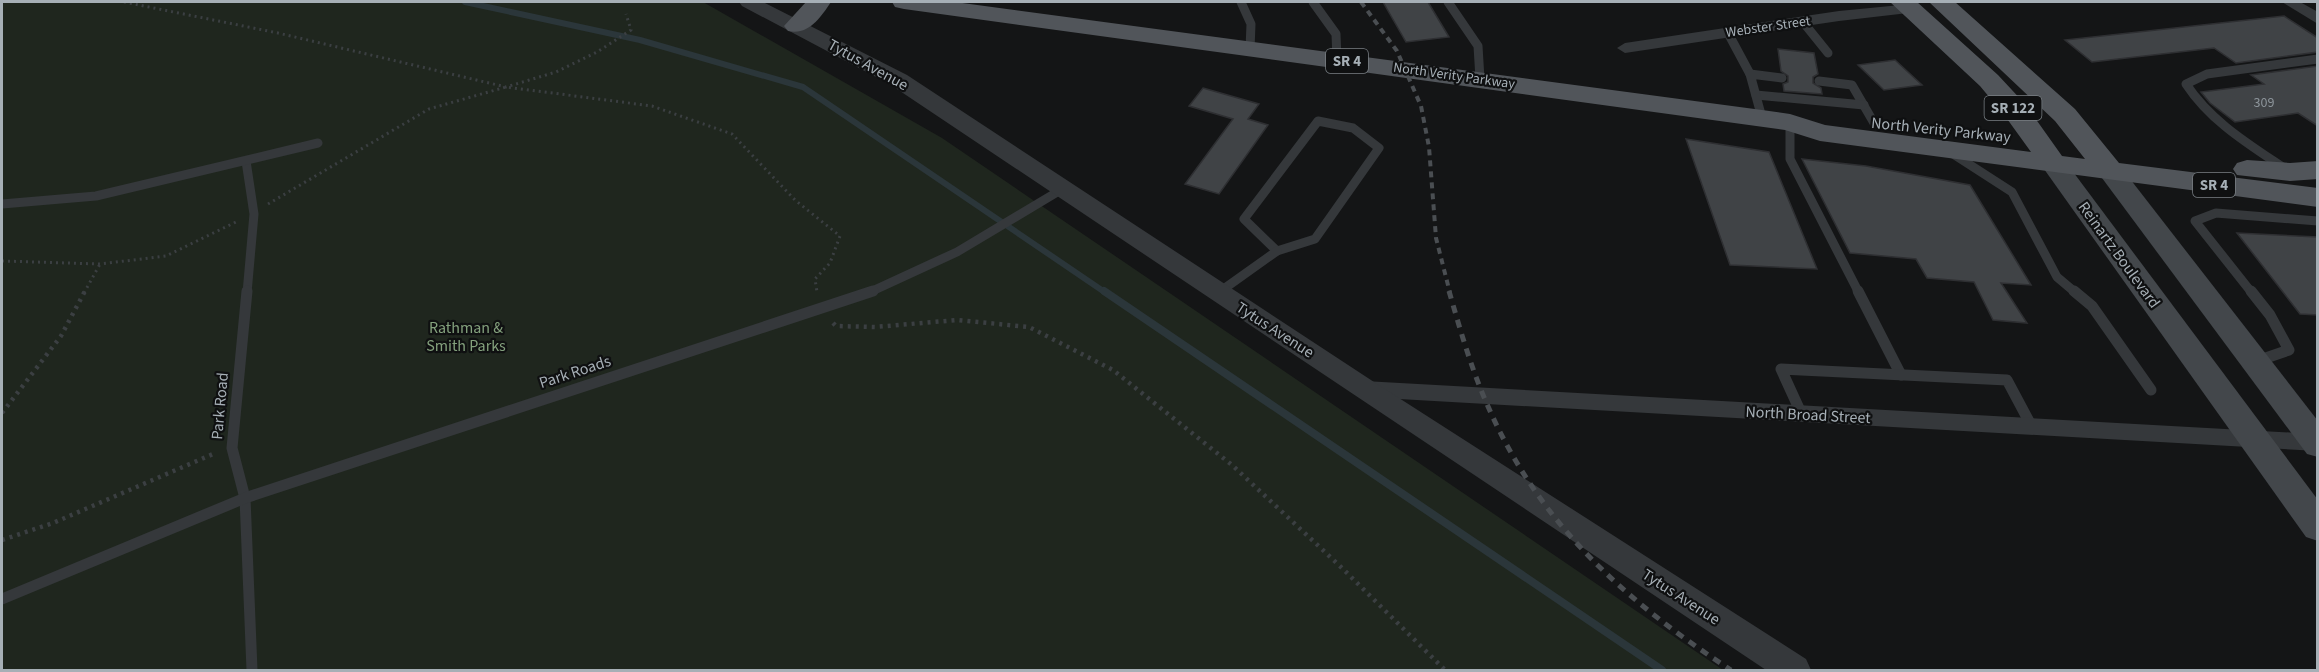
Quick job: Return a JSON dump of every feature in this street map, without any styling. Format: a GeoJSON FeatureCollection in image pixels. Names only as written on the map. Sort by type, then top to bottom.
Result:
{"type":"FeatureCollection","features":[{"type":"Feature","properties":{"kind":"main road"},"geometry":{"type":"LineString","coordinates":[[796,26],[819,2]]}},
{"type":"Feature","properties":{"kind":"main road","name":"North Verity Parkway"},"geometry":{"type":"LineString","coordinates":[[904,2],[1480,79],[1759,107],[1820,133],[2053,163]]}},
{"type":"Feature","properties":{"kind":"main road"},"geometry":{"type":"LineString","coordinates":[[1941,2],[2066,115],[2317,444]]}},
{"type":"Feature","properties":{"kind":"main road","name":"Reinartz Boulevard"},"geometry":{"type":"LineString","coordinates":[[1906,5],[1995,87],[2053,163],[2251,439],[2318,527]]}},
{"type":"Feature","properties":{"kind":"main road","name":"North Verity Parkway"},"geometry":{"type":"LineString","coordinates":[[1790,122],[1869,114],[2092,148]]}},
{"type":"Feature","properties":{"kind":"main road","name":"SR 4"},"geometry":{"type":"LineString","coordinates":[[2092,148],[2304,171]]}},
{"type":"Feature","properties":{"kind":"main road","name":"SR 4"},"geometry":{"type":"LineString","coordinates":[[2053,163],[2318,198]]}},
{"type":"Feature","properties":{"kind":"street","name":"Tytus Avenue"},"geometry":{"type":"LineString","coordinates":[[749,2],[898,80],[1064,188],[1218,293],[1794,670]]}},
{"type":"Feature","properties":{"kind":"street"},"geometry":{"type":"LineString","coordinates":[[1823,2],[1839,16]]}},
{"type":"Feature","properties":{"kind":"street"},"geometry":{"type":"LineString","coordinates":[[2290,2],[2318,19]]}},
{"type":"Feature","properties":{"kind":"street","name":"Webster Street"},"geometry":{"type":"LineString","coordinates":[[1625,48],[1906,5]]}},
{"type":"Feature","properties":{"kind":"street","name":"North Broad Street"},"geometry":{"type":"LineString","coordinates":[[1364,389],[2317,444]]}},
{"type":"Feature","properties":{"kind":"lane"},"geometry":{"type":"LineString","coordinates":[[1241,2],[1249,16],[1253,30],[1250,49]]}},
{"type":"Feature","properties":{"kind":"lane"},"geometry":{"type":"LineString","coordinates":[[1313,2],[1336,34],[1337,60]]}},
{"type":"Feature","properties":{"kind":"lane"},"geometry":{"type":"LineString","coordinates":[[1448,2],[1478,46],[1480,79]]}},
{"type":"Feature","properties":{"kind":"lane"},"geometry":{"type":"LineString","coordinates":[[1803,22],[1828,53]]}},
{"type":"Feature","properties":{"kind":"lane"},"geometry":{"type":"LineString","coordinates":[[1728,33],[1750,74],[1759,107],[1869,114]]}},
{"type":"Feature","properties":{"kind":"lane"},"geometry":{"type":"LineString","coordinates":[[2304,171],[2215,118],[2193,98],[2186,84],[2207,74],[2318,59]]}},
{"type":"Feature","properties":{"kind":"lane"},"geometry":{"type":"LineString","coordinates":[[1750,74],[1782,78]]}},
{"type":"Feature","properties":{"kind":"lane"},"geometry":{"type":"LineString","coordinates":[[1819,81],[1832,80],[1852,85],[1869,114]]}},
{"type":"Feature","properties":{"kind":"lane"},"geometry":{"type":"LineString","coordinates":[[1218,293],[1277,251],[1315,239],[1379,148],[1353,128],[1318,121],[1244,219],[1277,251]]}},
{"type":"Feature","properties":{"kind":"lane"},"geometry":{"type":"LineString","coordinates":[[1790,122],[1790,159],[1901,375]]}},
{"type":"Feature","properties":{"kind":"lane"},"geometry":{"type":"LineString","coordinates":[[2,204],[96,196],[318,143]]}},
{"type":"Feature","properties":{"kind":"lane"},"geometry":{"type":"LineString","coordinates":[[1946,149],[2012,192],[2057,276],[2092,306],[2151,390]]}},
{"type":"Feature","properties":{"kind":"lane","name":"Park Road"},"geometry":{"type":"LineString","coordinates":[[245,498],[232,448],[254,214],[246,161]]}},
{"type":"Feature","properties":{"kind":"lane","name":"Park Roads"},"geometry":{"type":"LineString","coordinates":[[245,498],[880,288],[957,252],[1064,188]]}},
{"type":"Feature","properties":{"kind":"lane"},"geometry":{"type":"LineString","coordinates":[[2254,362],[2289,350],[2270,315],[2194,221],[2216,213],[2318,221]]}},
{"type":"Feature","properties":{"kind":"lane"},"geometry":{"type":"LineString","coordinates":[[1802,415],[1781,369],[2007,380],[2032,427]]}},
{"type":"Feature","properties":{"kind":"lane"},"geometry":{"type":"LineString","coordinates":[[2,599],[245,498],[252,670]]}},
{"type":"Feature","properties":{"kind":"path"},"geometry":{"type":"LineString","coordinates":[[124,2],[278,33],[506,87],[652,106],[732,134],[795,200],[840,236],[830,263],[815,279],[818,298]]}},
{"type":"Feature","properties":{"kind":"path"},"geometry":{"type":"LineString","coordinates":[[2,261],[100,264],[166,256],[254,214],[429,109],[556,72],[630,30],[626,14]]}},
{"type":"Feature","properties":{"kind":"path"},"geometry":{"type":"LineString","coordinates":[[2,412],[61,336],[100,264]]}},
{"type":"Feature","properties":{"kind":"path"},"geometry":{"type":"LineString","coordinates":[[829,317],[836,326],[875,327],[957,320],[1029,327],[1113,370],[1232,465],[1342,568],[1445,670]]}},
{"type":"Feature","properties":{"kind":"path"},"geometry":{"type":"LineString","coordinates":[[2,540],[53,523],[213,454]]}},
{"type":"Feature","properties":{"kind":"green space","name":"Rathman & Smith Parks"},"geometry":{"type":"Polygon","coordinates":[[[2,2],[703,2],[942,138],[1723,670],[2,670],[2,2]]]}},
{"type":"Feature","properties":{"kind":"building"},"geometry":{"type":"Polygon","coordinates":[[[1383,2],[1428,2],[1449,37],[1406,42],[1383,2]]]}},
{"type":"Feature","properties":{"kind":"building"},"geometry":{"type":"Polygon","coordinates":[[[2284,16],[2318,38],[2318,52],[2236,63],[2214,48],[2092,62],[2065,40],[2284,16]]]}},
{"type":"Feature","properties":{"kind":"building"},"geometry":{"type":"Polygon","coordinates":[[[1778,49],[1814,53],[1818,74],[1813,77],[1813,83],[1821,88],[1822,94],[1784,91],[1783,84],[1788,82],[1788,76],[1781,71],[1778,49]]]}},
{"type":"Feature","properties":{"kind":"building"},"geometry":{"type":"Polygon","coordinates":[[[1895,60],[1922,85],[1884,90],[1858,65],[1895,60]]]}},
{"type":"Feature","properties":{"kind":"building"},"geometry":{"type":"Polygon","coordinates":[[[2318,66],[2318,126],[2298,113],[2235,122],[2210,103],[2201,92],[2264,84],[2251,75],[2318,66]]]}},
{"type":"Feature","properties":{"kind":"building"},"geometry":{"type":"Polygon","coordinates":[[[1203,88],[1259,104],[1248,119],[1268,125],[1219,194],[1185,184],[1233,119],[1189,106],[1203,88]]]}},
{"type":"Feature","properties":{"kind":"building"},"geometry":{"type":"Polygon","coordinates":[[[1686,139],[1769,152],[1817,269],[1730,265],[1686,139]]]}},
{"type":"Feature","properties":{"kind":"building"},"geometry":{"type":"Polygon","coordinates":[[[1802,159],[1866,166],[1970,185],[2031,285],[2001,283],[2027,323],[1993,320],[1974,282],[1927,278],[1916,259],[1850,253],[1802,159]]]}},
{"type":"Feature","properties":{"kind":"building"},"geometry":{"type":"Polygon","coordinates":[[[2237,233],[2318,237],[2318,315],[2300,314],[2237,233]]]}},
{"type":"Feature","properties":{"kind":"waterway"},"geometry":{"type":"LineString","coordinates":[[465,2],[640,40],[803,87],[1106,293]]}},
{"type":"Feature","properties":{"kind":"waterway"},"geometry":{"type":"LineString","coordinates":[[1104,291],[1662,670]]}},
{"type":"Feature","properties":{"kind":"railway"},"geometry":{"type":"LineString","coordinates":[[1361,2],[1397,51],[1421,106],[1429,147],[1436,238],[1450,293]]}},
{"type":"Feature","properties":{"kind":"railway"},"geometry":{"type":"LineString","coordinates":[[1449,291],[1487,404],[1508,447],[1532,486],[1588,556],[1621,587],[1692,644],[1731,670]]}}]}
